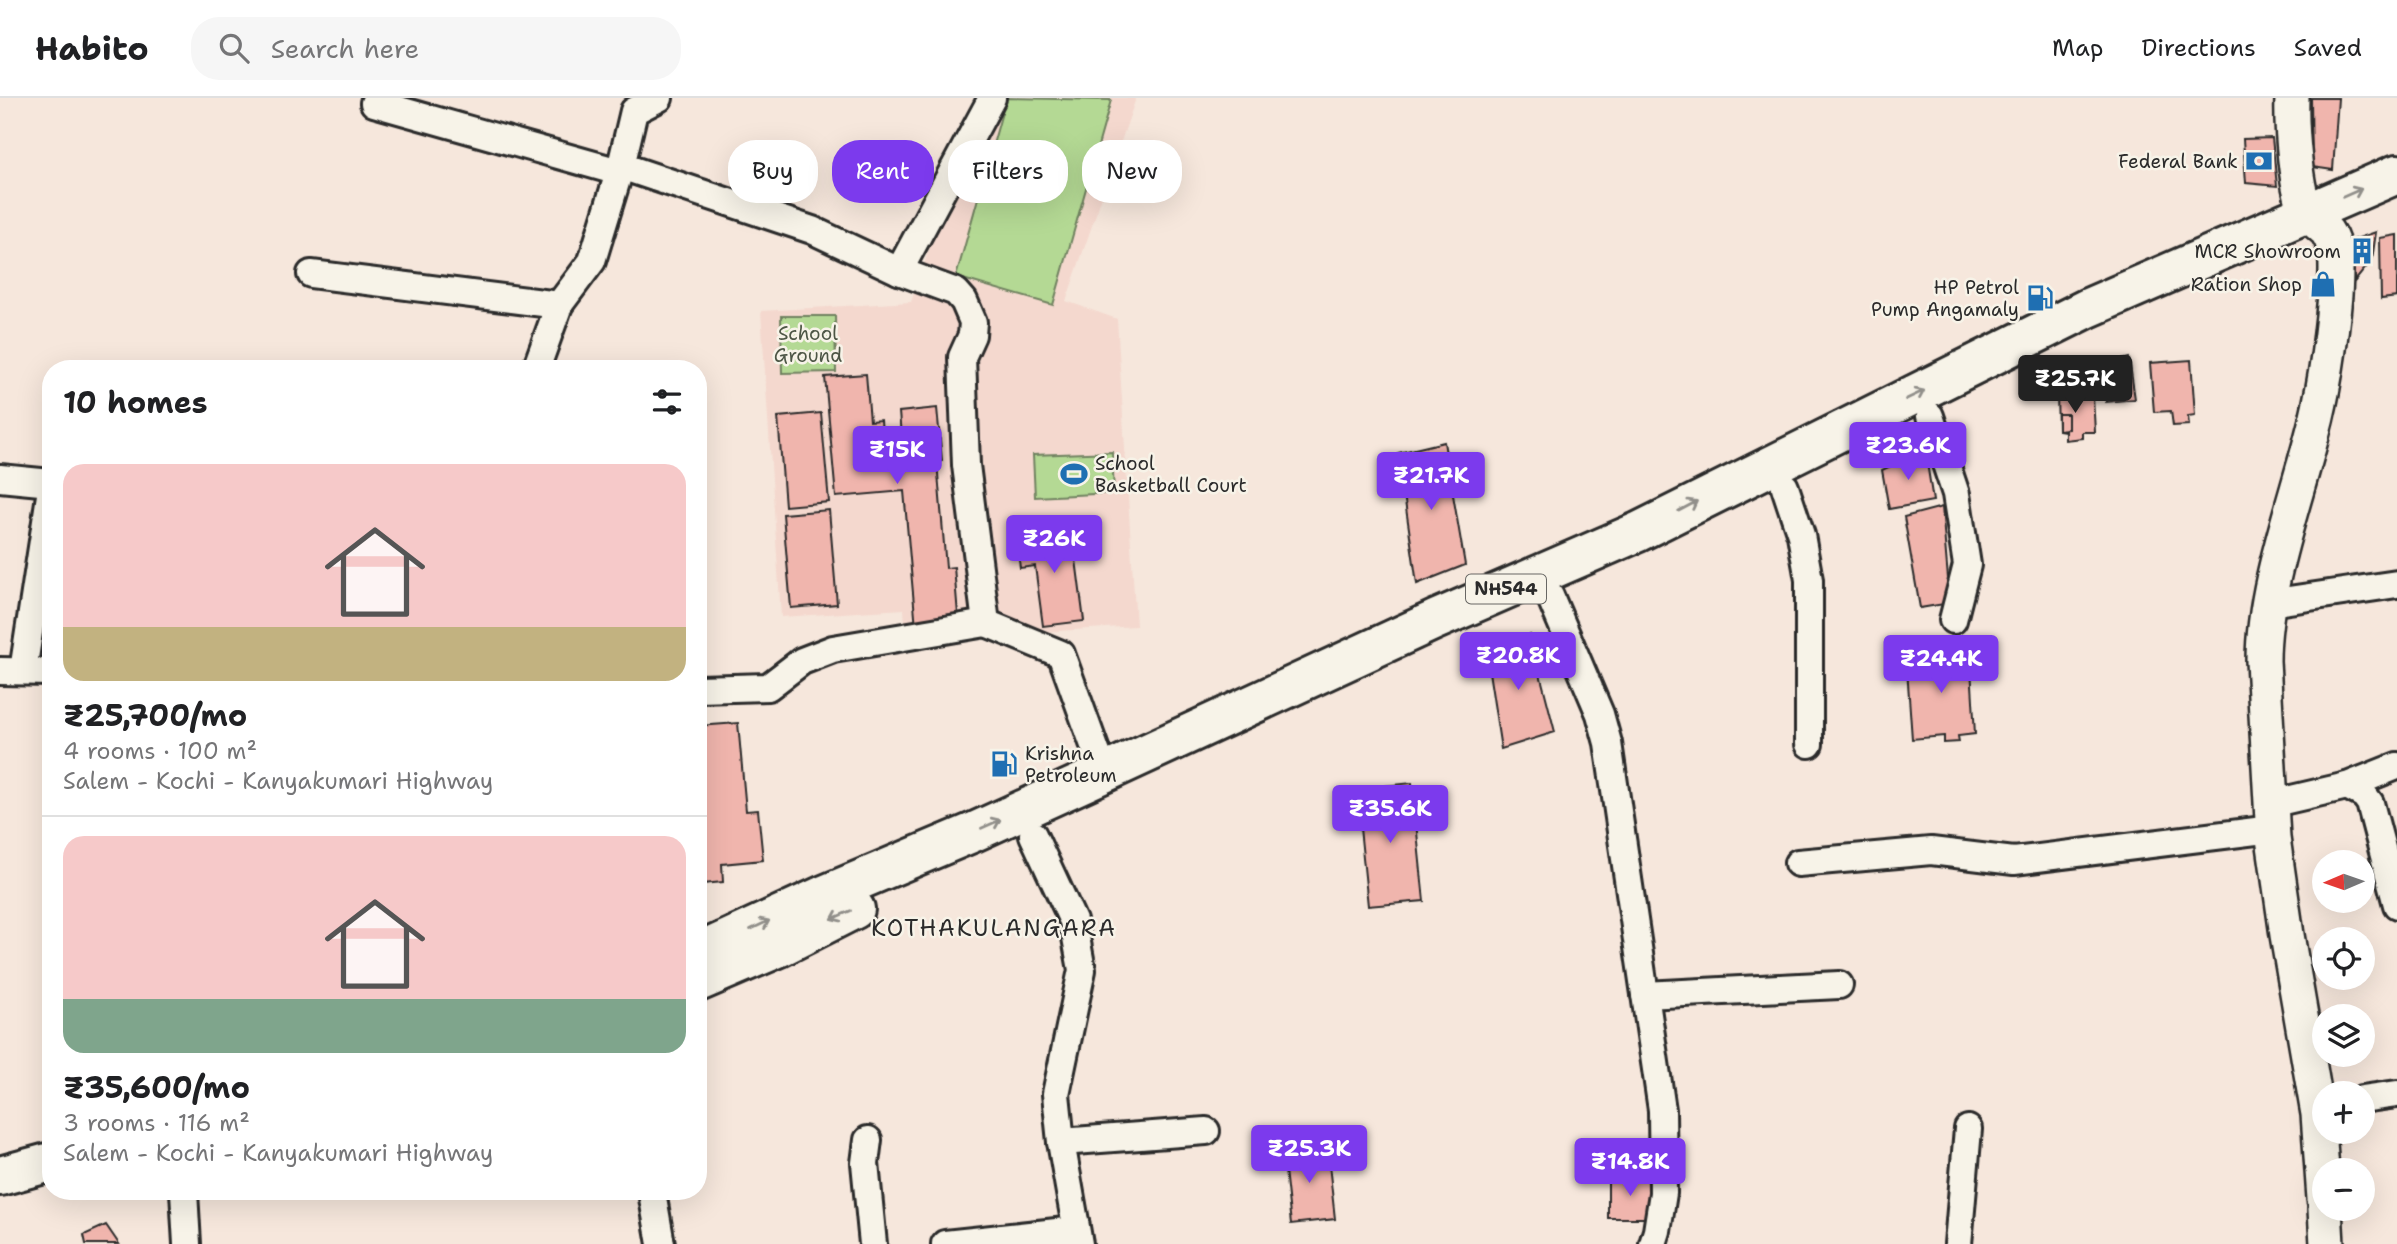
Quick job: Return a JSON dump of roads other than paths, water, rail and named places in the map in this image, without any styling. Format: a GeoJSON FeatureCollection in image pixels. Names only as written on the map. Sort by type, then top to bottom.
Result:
{"type":"FeatureCollection","features":[{"type":"Feature","properties":{"kind":"highway","name":"NH544"},"geometry":{"type":"LineString","coordinates":[[707,978],[780,947],[834,918],[1033,835],[1427,650],[1657,549],[2075,342],[2260,259],[2397,174]]}},
{"type":"Feature","properties":{"kind":"highway","name":"NH544"},"geometry":{"type":"LineString","coordinates":[[707,949],[824,895],[963,837],[1435,620],[1638,532],[2088,308],[2318,223],[2397,203]]}},
{"type":"Feature","properties":{"kind":"highway"},"geometry":{"type":"LineString","coordinates":[[0,1151],[42,1139]]}},
{"type":"Feature","properties":{"kind":"highway"},"geometry":{"type":"LineString","coordinates":[[0,1176],[42,1164]]}},
{"type":"Feature","properties":{"kind":"main road"},"geometry":{"type":"LineString","coordinates":[[2291,98],[2291,123],[2299,183],[2336,254],[2335,292],[2330,339],[2314,428],[2269,603],[2263,637],[2263,661],[2271,816],[2287,935],[2316,1081]]}},
{"type":"Feature","properties":{"kind":"main road"},"geometry":{"type":"LineString","coordinates":[[2326,1221],[2327,1244]]}},
{"type":"Feature","properties":{"kind":"street"},"geometry":{"type":"LineString","coordinates":[[539,360],[559,305],[592,261],[635,111],[659,98]]}},
{"type":"Feature","properties":{"kind":"street"},"geometry":{"type":"LineString","coordinates":[[899,271],[992,98]]}},
{"type":"Feature","properties":{"kind":"street"},"geometry":{"type":"LineString","coordinates":[[374,103],[620,169],[812,230],[899,271],[956,292],[964,300],[973,322],[972,335],[962,357],[966,465],[986,623]]}},
{"type":"Feature","properties":{"kind":"street"},"geometry":{"type":"LineString","coordinates":[[311,274],[559,305]]}},
{"type":"Feature","properties":{"kind":"street"},"geometry":{"type":"LineString","coordinates":[[1930,416],[1956,494],[1967,565],[1953,620]]}},
{"type":"Feature","properties":{"kind":"street"},"geometry":{"type":"LineString","coordinates":[[0,478],[42,482]]}},
{"type":"Feature","properties":{"kind":"street"},"geometry":{"type":"LineString","coordinates":[[1785,487],[1801,535],[1810,580],[1809,744]]}},
{"type":"Feature","properties":{"kind":"street"},"geometry":{"type":"LineString","coordinates":[[42,530],[11,671],[42,672]]}},
{"type":"Feature","properties":{"kind":"street"},"geometry":{"type":"LineString","coordinates":[[2269,603],[2397,584]]}},
{"type":"Feature","properties":{"kind":"street"},"geometry":{"type":"LineString","coordinates":[[1550,596],[1605,728],[1662,1110],[1662,1193],[1653,1244]]}},
{"type":"Feature","properties":{"kind":"street"},"geometry":{"type":"LineString","coordinates":[[707,690],[768,687],[802,661],[833,649],[986,623],[1060,654],[1104,773]]}},
{"type":"Feature","properties":{"kind":"street"},"geometry":{"type":"LineString","coordinates":[[1798,863],[1931,851],[2014,861],[2271,816],[2397,766]]}},
{"type":"Feature","properties":{"kind":"street"},"geometry":{"type":"LineString","coordinates":[[2347,786],[2364,795],[2370,803],[2397,905]]}},
{"type":"Feature","properties":{"kind":"street"},"geometry":{"type":"LineString","coordinates":[[945,1244],[1077,1237],[1056,1094],[1082,970],[1073,921],[1033,835]]}},
{"type":"Feature","properties":{"kind":"street"},"geometry":{"type":"LineString","coordinates":[[1645,995],[1839,985]]}},
{"type":"Feature","properties":{"kind":"street"},"geometry":{"type":"LineString","coordinates":[[2375,1097],[2397,1094]]}},
{"type":"Feature","properties":{"kind":"street"},"geometry":{"type":"LineString","coordinates":[[1958,1244],[1968,1129]]}},
{"type":"Feature","properties":{"kind":"street"},"geometry":{"type":"LineString","coordinates":[[1061,1142],[1206,1131]]}},
{"type":"Feature","properties":{"kind":"street"},"geometry":{"type":"LineString","coordinates":[[869,1140],[865,1163],[873,1244]]}},
{"type":"Feature","properties":{"kind":"street"},"geometry":{"type":"LineString","coordinates":[[184,1200],[187,1244]]}},
{"type":"Feature","properties":{"kind":"street"},"geometry":{"type":"LineString","coordinates":[[653,1200],[661,1244]]}},
{"type":"Feature","properties":{"kind":"place","name":"Federal Bank"},"geometry":{"type":"Point","coordinates":[2259,161]}},
{"type":"Feature","properties":{"kind":"place","name":"MCR Showroom"},"geometry":{"type":"Point","coordinates":[2362,251]}},
{"type":"Feature","properties":{"kind":"place","name":"Ration Shop"},"geometry":{"type":"Point","coordinates":[2323,284]}},
{"type":"Feature","properties":{"kind":"place","name":"HP Petrol Pump Angamaly"},"geometry":{"type":"Point","coordinates":[2040,298]}},
{"type":"Feature","properties":{"kind":"place","name":"School Basketball Court"},"geometry":{"type":"Point","coordinates":[1074,474]}},
{"type":"Feature","properties":{"kind":"place","name":"Krishna Petroleum"},"geometry":{"type":"Point","coordinates":[1004,764]}},
{"type":"Feature","properties":{"kind":"district","name":"KOTHAKULANGARA"},"geometry":{"type":"Point","coordinates":[994,928]}},
{"type":"Feature","properties":{"kind":"park label","name":"School Ground"},"geometry":{"type":"Point","coordinates":[808,344]}}]}
